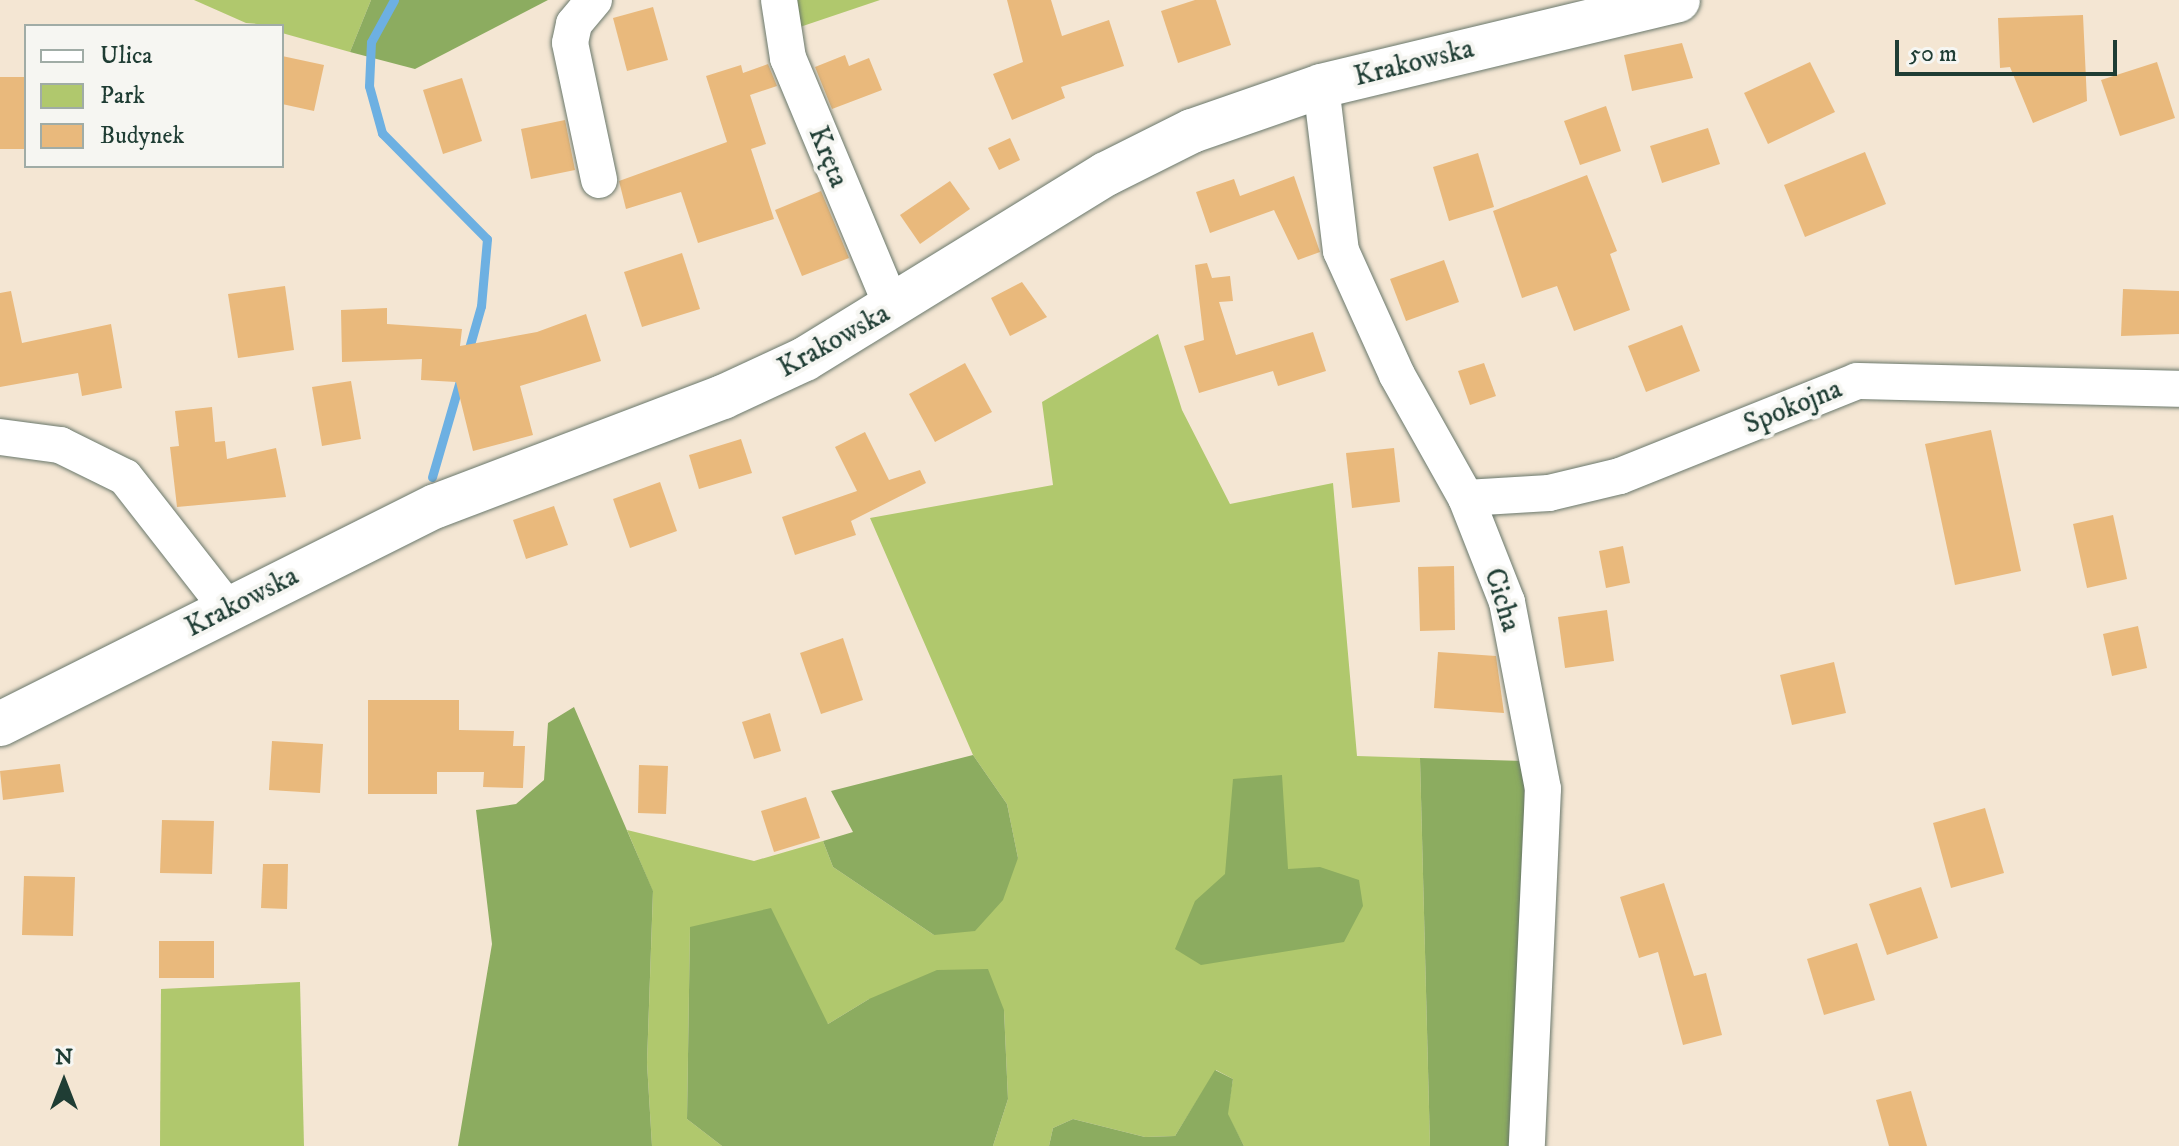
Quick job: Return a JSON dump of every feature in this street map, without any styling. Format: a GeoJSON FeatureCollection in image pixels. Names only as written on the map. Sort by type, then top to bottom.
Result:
{"type":"FeatureCollection","features":[{"type":"Feature","properties":{"kind":"street"},"geometry":{"type":"LineString","coordinates":[[594,0],[574,24],[570,43],[599,180]]}},
{"type":"Feature","properties":{"kind":"street","name":"Kręta"},"geometry":{"type":"LineString","coordinates":[[779,0],[788,58],[893,309]]}},
{"type":"Feature","properties":{"kind":"street","name":"Krakowska"},"geometry":{"type":"LineString","coordinates":[[0,724],[436,506],[737,391],[893,309],[1061,200],[1152,150],[1233,114],[1321,86],[1678,0]]}},
{"type":"Feature","properties":{"kind":"street","name":"Cicha"},"geometry":{"type":"LineString","coordinates":[[1321,86],[1341,251],[1397,375],[1466,498],[1507,602],[1543,789],[1527,1146]]}},
{"type":"Feature","properties":{"kind":"street","name":"Spokojna"},"geometry":{"type":"LineString","coordinates":[[1466,498],[1549,493],[1620,476],[1857,381],[2179,389]]}},
{"type":"Feature","properties":{"kind":"street"},"geometry":{"type":"LineString","coordinates":[[0,437],[60,445],[125,477],[228,609]]}},
{"type":"Feature","properties":{"kind":"green space"},"geometry":{"type":"Polygon","coordinates":[[[194,0],[371,0],[350,52],[284,34],[284,24],[246,23],[194,0]]]}},
{"type":"Feature","properties":{"kind":"green space"},"geometry":{"type":"Polygon","coordinates":[[[371,0],[548,0],[415,69],[350,52],[371,0]]]}},
{"type":"Feature","properties":{"kind":"green space"},"geometry":{"type":"Polygon","coordinates":[[[789,0],[880,0],[794,29],[789,0]]]}},
{"type":"Feature","properties":{"kind":"green space"},"geometry":{"type":"Polygon","coordinates":[[[1158,334],[1182,410],[1230,504],[1333,483],[1357,756],[1420,758],[1430,1146],[1244,1146],[1227,1114],[1233,1079],[1216,1070],[1175,1136],[1145,1137],[1073,1119],[1053,1128],[1049,1146],[993,1146],[1008,1099],[1004,1010],[869,999],[828,1024],[690,927],[687,1119],[722,1146],[652,1146],[647,1063],[653,892],[627,830],[754,861],[823,841],[833,867],[934,935],[1018,858],[1007,804],[973,755],[870,518],[1053,485],[1042,402],[1158,334]]]}},
{"type":"Feature","properties":{"kind":"green space"},"geometry":{"type":"Polygon","coordinates":[[[574,707],[653,891],[647,1063],[652,1146],[458,1146],[492,944],[476,810],[516,804],[544,780],[548,723],[574,707]]]}},
{"type":"Feature","properties":{"kind":"green space"},"geometry":{"type":"Polygon","coordinates":[[[973,755],[1007,804],[1018,858],[1003,900],[975,931],[934,935],[833,867],[823,841],[853,832],[831,791],[973,755]]]}},
{"type":"Feature","properties":{"kind":"green space"},"geometry":{"type":"Polygon","coordinates":[[[1420,758],[1524,761],[1524,1097],[1519,1146],[1430,1146],[1420,758]]]}},
{"type":"Feature","properties":{"kind":"green space"},"geometry":{"type":"Polygon","coordinates":[[[1282,775],[1288,869],[1320,867],[1359,880],[1363,906],[1344,942],[1201,965],[1175,949],[1195,901],[1225,874],[1233,779],[1282,775]]]}},
{"type":"Feature","properties":{"kind":"green space"},"geometry":{"type":"Polygon","coordinates":[[[771,908],[828,1024],[869,999],[937,970],[988,969],[1004,1010],[1008,1099],[993,1146],[722,1146],[687,1119],[690,927],[771,908]]]}},
{"type":"Feature","properties":{"kind":"green space"},"geometry":{"type":"Polygon","coordinates":[[[300,982],[304,1146],[160,1146],[161,989],[300,982]]]}},
{"type":"Feature","properties":{"kind":"green space"},"geometry":{"type":"Polygon","coordinates":[[[1215,1070],[1233,1079],[1228,1114],[1244,1146],[1049,1146],[1053,1128],[1073,1119],[1145,1137],[1175,1136],[1215,1070]]]}},
{"type":"Feature","properties":{"kind":"building"},"geometry":{"type":"Polygon","coordinates":[[[1007,0],[1051,0],[1062,36],[1109,20],[1124,66],[1061,87],[1065,98],[1012,120],[993,74],[1023,62],[1007,0]]]}},
{"type":"Feature","properties":{"kind":"building"},"geometry":{"type":"Polygon","coordinates":[[[1195,0],[1216,0],[1231,45],[1178,63],[1161,11],[1195,0]]]}},
{"type":"Feature","properties":{"kind":"building"},"geometry":{"type":"Polygon","coordinates":[[[653,7],[668,60],[627,71],[613,18],[653,7]]]}},
{"type":"Feature","properties":{"kind":"building"},"geometry":{"type":"Polygon","coordinates":[[[2083,15],[2087,101],[2033,123],[2010,67],[2000,68],[1998,18],[2083,15]]]}},
{"type":"Feature","properties":{"kind":"building"},"geometry":{"type":"Polygon","coordinates":[[[1682,43],[1693,78],[1632,91],[1624,55],[1682,43]]]}},
{"type":"Feature","properties":{"kind":"building"},"geometry":{"type":"Polygon","coordinates":[[[845,55],[849,66],[869,58],[882,90],[832,109],[815,67],[845,55]]]}},
{"type":"Feature","properties":{"kind":"building"},"geometry":{"type":"Polygon","coordinates":[[[284,56],[324,65],[314,111],[284,104],[284,56]]]}},
{"type":"Feature","properties":{"kind":"building"},"geometry":{"type":"Polygon","coordinates":[[[1810,62],[1835,112],[1768,144],[1744,93],[1810,62]]]}},
{"type":"Feature","properties":{"kind":"building"},"geometry":{"type":"Polygon","coordinates":[[[2157,62],[2175,118],[2120,136],[2101,80],[2157,62]]]}},
{"type":"Feature","properties":{"kind":"building"},"geometry":{"type":"Polygon","coordinates":[[[768,64],[777,86],[750,95],[766,144],[751,149],[774,219],[698,243],[681,192],[626,209],[619,181],[727,142],[706,76],[741,65],[743,73],[768,64]]]}},
{"type":"Feature","properties":{"kind":"building"},"geometry":{"type":"Polygon","coordinates":[[[0,77],[24,77],[24,149],[0,149],[0,77]]]}},
{"type":"Feature","properties":{"kind":"building"},"geometry":{"type":"Polygon","coordinates":[[[462,78],[482,141],[443,154],[423,90],[462,78]]]}},
{"type":"Feature","properties":{"kind":"building"},"geometry":{"type":"Polygon","coordinates":[[[1606,106],[1621,151],[1580,165],[1564,121],[1606,106]]]}},
{"type":"Feature","properties":{"kind":"building"},"geometry":{"type":"Polygon","coordinates":[[[565,120],[575,170],[531,179],[521,129],[565,120]]]}},
{"type":"Feature","properties":{"kind":"building"},"geometry":{"type":"Polygon","coordinates":[[[1708,128],[1720,164],[1662,183],[1650,146],[1708,128]]]}},
{"type":"Feature","properties":{"kind":"building"},"geometry":{"type":"Polygon","coordinates":[[[1010,138],[1020,160],[999,170],[988,148],[1010,138]]]}},
{"type":"Feature","properties":{"kind":"building"},"geometry":{"type":"Polygon","coordinates":[[[1865,152],[1886,204],[1805,237],[1784,185],[1865,152]]]}},
{"type":"Feature","properties":{"kind":"building"},"geometry":{"type":"Polygon","coordinates":[[[1478,153],[1494,207],[1449,221],[1433,167],[1478,153]]]}},
{"type":"Feature","properties":{"kind":"building"},"geometry":{"type":"Polygon","coordinates":[[[1587,175],[1617,251],[1610,254],[1630,310],[1574,331],[1557,286],[1522,298],[1493,211],[1587,175]]]}},
{"type":"Feature","properties":{"kind":"building"},"geometry":{"type":"Polygon","coordinates":[[[1294,176],[1320,252],[1298,260],[1274,210],[1210,233],[1196,192],[1234,179],[1240,196],[1294,176]]]}},
{"type":"Feature","properties":{"kind":"building"},"geometry":{"type":"Polygon","coordinates":[[[950,181],[970,209],[920,244],[900,215],[950,181]]]}},
{"type":"Feature","properties":{"kind":"building"},"geometry":{"type":"Polygon","coordinates":[[[821,191],[849,258],[802,276],[775,210],[821,191]]]}},
{"type":"Feature","properties":{"kind":"building"},"geometry":{"type":"Polygon","coordinates":[[[682,253],[700,309],[642,327],[624,272],[682,253]]]}},
{"type":"Feature","properties":{"kind":"building"},"geometry":{"type":"Polygon","coordinates":[[[1444,260],[1459,302],[1406,321],[1390,279],[1444,260]]]}},
{"type":"Feature","properties":{"kind":"building"},"geometry":{"type":"Polygon","coordinates":[[[1207,263],[1212,278],[1230,276],[1233,301],[1219,302],[1236,355],[1313,332],[1326,371],[1278,386],[1273,371],[1199,393],[1184,346],[1204,340],[1195,265],[1207,263]]]}},
{"type":"Feature","properties":{"kind":"building"},"geometry":{"type":"Polygon","coordinates":[[[1022,282],[1047,317],[1010,336],[991,298],[1022,282]]]}},
{"type":"Feature","properties":{"kind":"building"},"geometry":{"type":"Polygon","coordinates":[[[285,286],[294,350],[238,358],[228,294],[285,286]]]}},
{"type":"Feature","properties":{"kind":"building"},"geometry":{"type":"Polygon","coordinates":[[[2123,289],[2179,291],[2179,334],[2121,336],[2123,289]]]}},
{"type":"Feature","properties":{"kind":"building"},"geometry":{"type":"Polygon","coordinates":[[[11,291],[22,343],[111,324],[122,388],[82,396],[78,373],[0,387],[0,293],[11,291]]]}},
{"type":"Feature","properties":{"kind":"building"},"geometry":{"type":"Polygon","coordinates":[[[387,308],[387,324],[462,329],[460,346],[537,332],[586,314],[601,361],[520,386],[533,435],[473,451],[456,382],[421,380],[422,359],[342,362],[341,310],[387,308]]]}},
{"type":"Feature","properties":{"kind":"building"},"geometry":{"type":"Polygon","coordinates":[[[1682,325],[1700,371],[1646,392],[1628,346],[1682,325]]]}},
{"type":"Feature","properties":{"kind":"building"},"geometry":{"type":"Polygon","coordinates":[[[965,363],[992,412],[935,442],[909,394],[965,363]]]}},
{"type":"Feature","properties":{"kind":"building"},"geometry":{"type":"Polygon","coordinates":[[[1484,363],[1496,396],[1470,405],[1458,371],[1484,363]]]}},
{"type":"Feature","properties":{"kind":"building"},"geometry":{"type":"Polygon","coordinates":[[[351,381],[361,439],[322,446],[312,387],[351,381]]]}},
{"type":"Feature","properties":{"kind":"building"},"geometry":{"type":"Polygon","coordinates":[[[212,407],[215,442],[225,441],[227,459],[276,448],[286,497],[177,507],[170,447],[179,446],[175,411],[212,407]]]}},
{"type":"Feature","properties":{"kind":"building"},"geometry":{"type":"Polygon","coordinates":[[[1991,430],[2021,571],[1955,585],[1925,444],[1991,430]]]}},
{"type":"Feature","properties":{"kind":"building"},"geometry":{"type":"Polygon","coordinates":[[[865,432],[889,480],[920,470],[926,483],[851,521],[856,535],[795,555],[782,517],[857,491],[835,447],[865,432]]]}},
{"type":"Feature","properties":{"kind":"building"},"geometry":{"type":"Polygon","coordinates":[[[741,439],[752,473],[699,489],[689,455],[741,439]]]}},
{"type":"Feature","properties":{"kind":"building"},"geometry":{"type":"Polygon","coordinates":[[[1394,448],[1400,502],[1352,508],[1346,453],[1394,448]]]}},
{"type":"Feature","properties":{"kind":"building"},"geometry":{"type":"Polygon","coordinates":[[[660,482],[677,531],[630,548],[613,499],[660,482]]]}},
{"type":"Feature","properties":{"kind":"building"},"geometry":{"type":"Polygon","coordinates":[[[554,506],[568,545],[526,559],[513,520],[554,506]]]}},
{"type":"Feature","properties":{"kind":"building"},"geometry":{"type":"Polygon","coordinates":[[[2113,515],[2127,579],[2087,588],[2073,524],[2113,515]]]}},
{"type":"Feature","properties":{"kind":"building"},"geometry":{"type":"Polygon","coordinates":[[[1623,546],[1630,583],[1606,588],[1599,551],[1623,546]]]}},
{"type":"Feature","properties":{"kind":"building"},"geometry":{"type":"Polygon","coordinates":[[[1454,566],[1455,630],[1420,631],[1418,567],[1454,566]]]}},
{"type":"Feature","properties":{"kind":"building"},"geometry":{"type":"Polygon","coordinates":[[[1607,610],[1614,661],[1565,668],[1558,617],[1607,610]]]}},
{"type":"Feature","properties":{"kind":"building"},"geometry":{"type":"Polygon","coordinates":[[[2138,626],[2147,668],[2112,676],[2103,634],[2138,626]]]}},
{"type":"Feature","properties":{"kind":"building"},"geometry":{"type":"Polygon","coordinates":[[[843,638],[863,700],[821,714],[800,653],[843,638]]]}},
{"type":"Feature","properties":{"kind":"building"},"geometry":{"type":"Polygon","coordinates":[[[1438,652],[1496,656],[1504,713],[1434,708],[1438,652]]]}},
{"type":"Feature","properties":{"kind":"building"},"geometry":{"type":"Polygon","coordinates":[[[1834,662],[1846,713],[1792,725],[1780,675],[1834,662]]]}},
{"type":"Feature","properties":{"kind":"building"},"geometry":{"type":"Polygon","coordinates":[[[368,700],[459,700],[459,730],[514,731],[513,746],[525,746],[523,788],[483,787],[484,772],[437,772],[437,794],[368,794],[368,700]]]}},
{"type":"Feature","properties":{"kind":"building"},"geometry":{"type":"Polygon","coordinates":[[[770,713],[781,751],[754,759],[742,722],[770,713]]]}},
{"type":"Feature","properties":{"kind":"building"},"geometry":{"type":"Polygon","coordinates":[[[272,741],[323,744],[320,793],[269,790],[272,741]]]}},
{"type":"Feature","properties":{"kind":"building"},"geometry":{"type":"Polygon","coordinates":[[[60,764],[64,792],[3,800],[0,771],[60,764]]]}},
{"type":"Feature","properties":{"kind":"building"},"geometry":{"type":"Polygon","coordinates":[[[639,765],[668,766],[666,814],[638,813],[639,765]]]}},
{"type":"Feature","properties":{"kind":"building"},"geometry":{"type":"Polygon","coordinates":[[[806,797],[820,838],[774,852],[761,811],[806,797]]]}},
{"type":"Feature","properties":{"kind":"building"},"geometry":{"type":"Polygon","coordinates":[[[1985,808],[2004,873],[1951,888],[1933,823],[1985,808]]]}},
{"type":"Feature","properties":{"kind":"building"},"geometry":{"type":"Polygon","coordinates":[[[162,820],[214,821],[212,874],[160,873],[162,820]]]}},
{"type":"Feature","properties":{"kind":"building"},"geometry":{"type":"Polygon","coordinates":[[[263,864],[288,864],[287,909],[261,908],[263,864]]]}},
{"type":"Feature","properties":{"kind":"building"},"geometry":{"type":"Polygon","coordinates":[[[24,876],[75,877],[73,936],[22,935],[24,876]]]}},
{"type":"Feature","properties":{"kind":"building"},"geometry":{"type":"Polygon","coordinates":[[[1664,883],[1694,976],[1706,973],[1722,1035],[1683,1045],[1658,952],[1639,958],[1620,897],[1664,883]]]}},
{"type":"Feature","properties":{"kind":"building"},"geometry":{"type":"Polygon","coordinates":[[[1921,887],[1938,938],[1887,955],[1869,904],[1921,887]]]}},
{"type":"Feature","properties":{"kind":"building"},"geometry":{"type":"Polygon","coordinates":[[[159,941],[214,941],[214,978],[159,978],[159,941]]]}},
{"type":"Feature","properties":{"kind":"building"},"geometry":{"type":"Polygon","coordinates":[[[1857,943],[1875,1000],[1824,1015],[1807,959],[1857,943]]]}},
{"type":"Feature","properties":{"kind":"building"},"geometry":{"type":"Polygon","coordinates":[[[1911,1091],[1927,1146],[1889,1146],[1876,1100],[1911,1091]]]}},
{"type":"Feature","properties":{"kind":"waterway"},"geometry":{"type":"LineString","coordinates":[[394,0],[371,42],[369,86],[382,133],[487,239],[481,306],[467,355]]}},
{"type":"Feature","properties":{"kind":"waterway"},"geometry":{"type":"LineString","coordinates":[[432,477],[461,377]]}}]}
